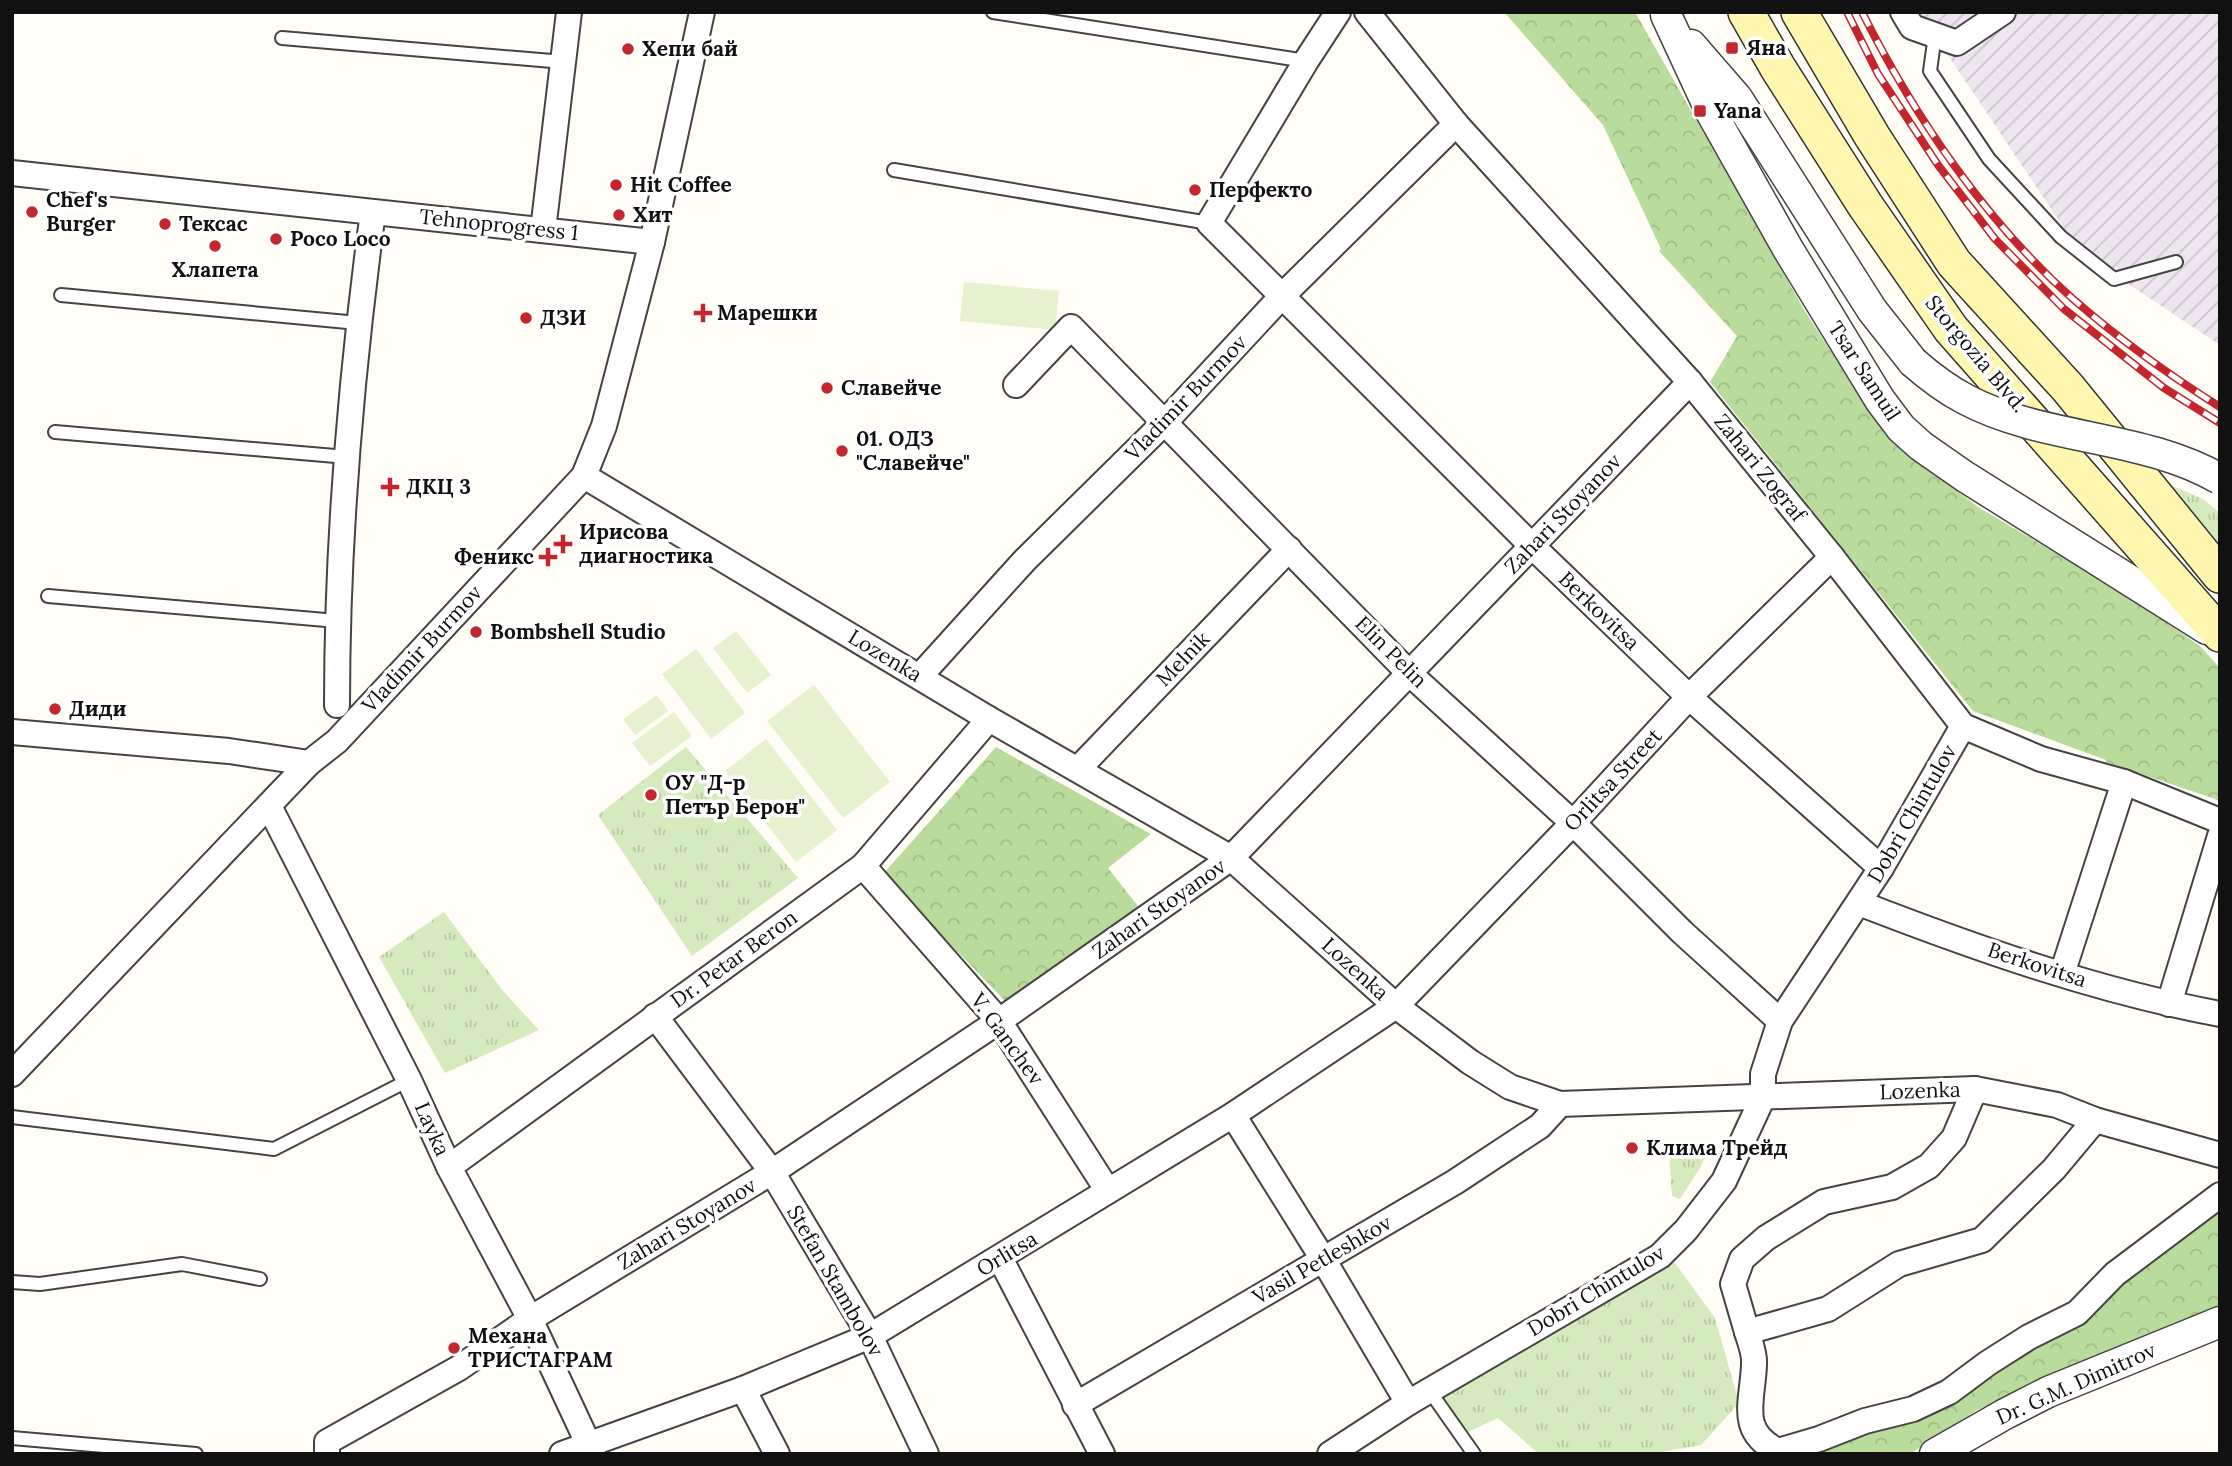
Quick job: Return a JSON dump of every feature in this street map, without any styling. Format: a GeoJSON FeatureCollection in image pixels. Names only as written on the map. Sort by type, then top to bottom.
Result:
{"type":"FeatureCollection","features":[{"type":"Feature","properties":{"kind":"main road","name":"Storgozia Blvd."},"geometry":{"type":"LineString","coordinates":[[1746,12],[1778,68],[1865,205],[1951,329],[2220,635]]}},
{"type":"Feature","properties":{"kind":"main road","name":"Storgozia Blvd."},"geometry":{"type":"LineString","coordinates":[[1799,12],[1872,136],[1954,263],[2068,388],[2220,575]]}},
{"type":"Feature","properties":{"kind":"street"},"geometry":{"type":"LineString","coordinates":[[543,230],[569,12]]}},
{"type":"Feature","properties":{"kind":"street","name":"Vladimir Burmov"},"geometry":{"type":"LineString","coordinates":[[12,1074],[309,763],[337,741],[584,476],[604,426],[652,242],[702,12]]}},
{"type":"Feature","properties":{"kind":"street"},"geometry":{"type":"LineString","coordinates":[[1209,223],[1338,12]]}},
{"type":"Feature","properties":{"kind":"street","name":"Zahari Zograf"},"geometry":{"type":"LineString","coordinates":[[1367,12],[1456,124],[1690,382],[1832,557],[1963,726],[2040,759],[2124,782],[2220,821]]}},
{"type":"Feature","properties":{"kind":"street"},"geometry":{"type":"LineString","coordinates":[[1903,12],[1912,27],[1957,43],[2003,12]]}},
{"type":"Feature","properties":{"kind":"street","name":"Tsar Samuil"},"geometry":{"type":"LineString","coordinates":[[1665,13],[1712,114],[1788,249],[1880,400],[1901,428],[1921,446],[1964,476],[2220,635]]}},
{"type":"Feature","properties":{"kind":"street","name":"Tsar Samuil"},"geometry":{"type":"LineString","coordinates":[[1665,13],[1737,98],[1872,310],[1913,362],[1948,389],[1992,411],[2018,420],[2152,453],[2203,470],[2220,479]]}},
{"type":"Feature","properties":{"kind":"street","name":"Vladimir Burmov"},"geometry":{"type":"LineString","coordinates":[[920,676],[1025,560],[1166,421],[1282,296],[1456,124]]}},
{"type":"Feature","properties":{"kind":"street","name":"Tehnoprogress 1"},"geometry":{"type":"LineString","coordinates":[[12,173],[652,242]]}},
{"type":"Feature","properties":{"kind":"street"},"geometry":{"type":"LineString","coordinates":[[337,705],[337,621],[347,457],[358,323],[373,212]]}},
{"type":"Feature","properties":{"kind":"street","name":"Berkovitsa"},"geometry":{"type":"LineString","coordinates":[[1209,223],[1532,546],[1689,697],[1881,868]]}},
{"type":"Feature","properties":{"kind":"street","name":"Elin Pelin"},"geometry":{"type":"LineString","coordinates":[[1016,385],[1071,327],[1166,421],[1410,674],[1573,823],[1682,932],[1780,1021]]}},
{"type":"Feature","properties":{"kind":"street","name":"Zahari Stoyanov"},"geometry":{"type":"LineString","coordinates":[[352,1442],[530,1319],[772,1172],[999,1021],[1231,858],[1690,382]]}},
{"type":"Feature","properties":{"kind":"street","name":"Lozenka"},"geometry":{"type":"LineString","coordinates":[[584,476],[989,719],[1231,858],[1396,1006],[1470,1062],[1510,1087],[1560,1104],[1975,1089],[2057,1105],[2095,1120],[2220,1156]]}},
{"type":"Feature","properties":{"kind":"street","name":"Melnik"},"geometry":{"type":"LineString","coordinates":[[1078,769],[1289,549]]}},
{"type":"Feature","properties":{"kind":"street","name":"Orlitsa Street"},"geometry":{"type":"LineString","coordinates":[[1396,1006],[1573,823],[1689,697],[1832,557]]}},
{"type":"Feature","properties":{"kind":"street","name":"Dr. Petar Beron"},"geometry":{"type":"LineString","coordinates":[[449,1167],[863,866],[989,719]]}},
{"type":"Feature","properties":{"kind":"street","name":"Dobri Chintulov"},"geometry":{"type":"LineString","coordinates":[[1331,1454],[1429,1390],[1660,1256],[1686,1230],[1724,1181],[1763,1097],[1763,1074],[1780,1021],[1881,868],[1963,726]]}},
{"type":"Feature","properties":{"kind":"street"},"geometry":{"type":"LineString","coordinates":[[12,732],[229,751],[309,763]]}},
{"type":"Feature","properties":{"kind":"street"},"geometry":{"type":"LineString","coordinates":[[2062,974],[2124,782]]}},
{"type":"Feature","properties":{"kind":"street","name":"Layka"},"geometry":{"type":"LineString","coordinates":[[269,806],[409,1080],[449,1167],[530,1319],[590,1449]]}},
{"type":"Feature","properties":{"kind":"street"},"geometry":{"type":"LineString","coordinates":[[2169,1004],[2220,836]]}},
{"type":"Feature","properties":{"kind":"street","name":"V. Ganchev"},"geometry":{"type":"LineString","coordinates":[[863,866],[999,1021],[1108,1191]]}},
{"type":"Feature","properties":{"kind":"street","name":"Berkovitsa"},"geometry":{"type":"LineString","coordinates":[[1859,902],[1926,929],[2062,974],[2169,1004],[2220,1014]]}},
{"type":"Feature","properties":{"kind":"street","name":"Orlitsa"},"geometry":{"type":"LineString","coordinates":[[562,1454],[590,1449],[870,1336],[1233,1115],[1396,1006]]}},
{"type":"Feature","properties":{"kind":"street","name":"Stefan Stambolov"},"geometry":{"type":"LineString","coordinates":[[654,1016],[772,1172],[870,1336],[926,1454]]}},
{"type":"Feature","properties":{"kind":"street"},"geometry":{"type":"LineString","coordinates":[[1975,1089],[1954,1138],[1929,1166],[1892,1187],[1824,1202],[1766,1238],[1742,1259],[1732,1284],[1755,1361],[1749,1423],[1764,1444],[1777,1451],[1819,1439],[1865,1421],[1913,1409],[1949,1392],[2029,1337],[2077,1313],[2115,1274],[2220,1195]]}},
{"type":"Feature","properties":{"kind":"street","name":"Vasil Petleshkov"},"geometry":{"type":"LineString","coordinates":[[1075,1405],[1455,1182],[1540,1126],[1560,1104]]}},
{"type":"Feature","properties":{"kind":"street"},"geometry":{"type":"LineString","coordinates":[[1233,1115],[1323,1259],[1408,1403]]}},
{"type":"Feature","properties":{"kind":"street"},"geometry":{"type":"LineString","coordinates":[[1747,1332],[1828,1309],[1899,1264],[1982,1240],[2054,1170],[2095,1120]]}},
{"type":"Feature","properties":{"kind":"street"},"geometry":{"type":"LineString","coordinates":[[1000,1258],[1102,1454]]}},
{"type":"Feature","properties":{"kind":"street","name":"Dr. G.M. Dimitrov"},"geometry":{"type":"LineString","coordinates":[[1935,1454],[2048,1392],[2220,1322]]}},
{"type":"Feature","properties":{"kind":"street"},"geometry":{"type":"LineString","coordinates":[[743,1389],[777,1454]]}},
{"type":"Feature","properties":{"kind":"street"},"geometry":{"type":"LineString","coordinates":[[327,1448],[352,1442]]}},
{"type":"Feature","properties":{"kind":"lane"},"geometry":{"type":"LineString","coordinates":[[993,12],[1306,61]]}},
{"type":"Feature","properties":{"kind":"lane"},"geometry":{"type":"LineString","coordinates":[[1935,35],[1930,71],[1989,159],[2061,237],[2114,279],[2176,262]]}},
{"type":"Feature","properties":{"kind":"lane"},"geometry":{"type":"LineString","coordinates":[[282,38],[564,62]]}},
{"type":"Feature","properties":{"kind":"lane"},"geometry":{"type":"LineString","coordinates":[[894,170],[1209,223]]}},
{"type":"Feature","properties":{"kind":"lane"},"geometry":{"type":"LineString","coordinates":[[61,295],[358,323]]}},
{"type":"Feature","properties":{"kind":"lane"},"geometry":{"type":"LineString","coordinates":[[55,432],[347,457]]}},
{"type":"Feature","properties":{"kind":"lane"},"geometry":{"type":"LineString","coordinates":[[48,596],[337,621]]}},
{"type":"Feature","properties":{"kind":"lane"},"geometry":{"type":"LineString","coordinates":[[12,1117],[274,1149],[409,1080]]}},
{"type":"Feature","properties":{"kind":"lane"},"geometry":{"type":"LineString","coordinates":[[12,1282],[40,1284],[182,1264],[260,1279]]}},
{"type":"Feature","properties":{"kind":"lane"},"geometry":{"type":"LineString","coordinates":[[1429,1390],[1474,1454]]}},
{"type":"Feature","properties":{"kind":"lane"},"geometry":{"type":"LineString","coordinates":[[12,1438],[196,1454]]}},
{"type":"Feature","properties":{"kind":"shaded area"},"geometry":{"type":"Polygon","coordinates":[[[1919,12],[2220,12],[2220,345],[2080,252],[1919,12]]]}},
{"type":"Feature","properties":{"kind":"green space"},"geometry":{"type":"Polygon","coordinates":[[[1635,12],[1806,313],[1886,436],[1978,507],[2127,595],[2200,646],[2220,668],[2220,803],[1973,711],[1710,382],[1737,336],[1659,251],[1661,249],[1603,125],[1505,13],[1635,12]]]}},
{"type":"Feature","properties":{"kind":"green space"},"geometry":{"type":"Polygon","coordinates":[[[964,282],[1059,291],[1055,330],[960,321],[964,282]]]}},
{"type":"Feature","properties":{"kind":"green space"},"geometry":{"type":"Polygon","coordinates":[[[2166,483],[2203,499],[2220,513],[2220,549],[2166,483]]]}},
{"type":"Feature","properties":{"kind":"green space"},"geometry":{"type":"Polygon","coordinates":[[[736,631],[771,675],[747,693],[713,648],[736,631]]]}},
{"type":"Feature","properties":{"kind":"green space"},"geometry":{"type":"Polygon","coordinates":[[[696,649],[745,713],[711,739],[662,674],[696,649]]]}},
{"type":"Feature","properties":{"kind":"green space"},"geometry":{"type":"Polygon","coordinates":[[[814,685],[890,782],[843,818],[767,721],[814,685]]]}},
{"type":"Feature","properties":{"kind":"green space"},"geometry":{"type":"Polygon","coordinates":[[[657,695],[668,711],[635,735],[623,719],[657,695]]]}},
{"type":"Feature","properties":{"kind":"green space"},"geometry":{"type":"Polygon","coordinates":[[[674,712],[692,736],[650,766],[632,743],[674,712]]]}},
{"type":"Feature","properties":{"kind":"green space"},"geometry":{"type":"Polygon","coordinates":[[[766,739],[837,830],[796,862],[725,771],[766,739]]]}},
{"type":"Feature","properties":{"kind":"green space"},"geometry":{"type":"Polygon","coordinates":[[[686,747],[798,878],[692,956],[598,815],[686,747]]]}},
{"type":"Feature","properties":{"kind":"green space"},"geometry":{"type":"Polygon","coordinates":[[[996,747],[1151,834],[1108,868],[1141,910],[1005,1001],[883,874],[996,747]]]}},
{"type":"Feature","properties":{"kind":"green space"},"geometry":{"type":"Polygon","coordinates":[[[444,912],[503,991],[539,1030],[445,1073],[379,957],[444,912]]]}},
{"type":"Feature","properties":{"kind":"green space"},"geometry":{"type":"Polygon","coordinates":[[[1708,1150],[1680,1199],[1672,1196],[1669,1152],[1708,1150]]]}},
{"type":"Feature","properties":{"kind":"green space"},"geometry":{"type":"Polygon","coordinates":[[[2220,1207],[2220,1311],[2039,1382],[1977,1410],[1910,1454],[1749,1454],[1887,1422],[2220,1207]]]}},
{"type":"Feature","properties":{"kind":"green space"},"geometry":{"type":"Polygon","coordinates":[[[1672,1259],[1715,1318],[1739,1403],[1701,1445],[1650,1454],[1539,1454],[1498,1418],[1466,1433],[1443,1398],[1455,1386],[1672,1259]]]}},
{"type":"Feature","properties":{"kind":"railway"},"geometry":{"type":"LineString","coordinates":[[1847,12],[1878,74],[1938,165],[1995,239],[2064,309],[2164,388],[2220,423]]}},
{"type":"Feature","properties":{"kind":"railway"},"geometry":{"type":"LineString","coordinates":[[1862,12],[1905,90],[1954,166],[2011,236],[2041,269],[2090,314],[2145,356],[2220,407]]}},
{"type":"Feature","properties":{"kind":"place","name":"Яна"},"geometry":{"type":"Point","coordinates":[1732,48]}},
{"type":"Feature","properties":{"kind":"place","name":"Хепи бай"},"geometry":{"type":"Point","coordinates":[628,49]}},
{"type":"Feature","properties":{"kind":"place","name":"Yana"},"geometry":{"type":"Point","coordinates":[1700,111]}},
{"type":"Feature","properties":{"kind":"place","name":"Hit Coffee"},"geometry":{"type":"Point","coordinates":[616,185]}},
{"type":"Feature","properties":{"kind":"place","name":"Перфекто"},"geometry":{"type":"Point","coordinates":[1195,190]}},
{"type":"Feature","properties":{"kind":"place","name":"Chef's Burger"},"geometry":{"type":"Point","coordinates":[32,212]}},
{"type":"Feature","properties":{"kind":"place","name":"Хит"},"geometry":{"type":"Point","coordinates":[619,215]}},
{"type":"Feature","properties":{"kind":"place","name":"Тексас"},"geometry":{"type":"Point","coordinates":[165,224]}},
{"type":"Feature","properties":{"kind":"place","name":"Poco Loco"},"geometry":{"type":"Point","coordinates":[276,239]}},
{"type":"Feature","properties":{"kind":"place","name":"Хлапета"},"geometry":{"type":"Point","coordinates":[215,246]}},
{"type":"Feature","properties":{"kind":"place","name":"Марешки"},"geometry":{"type":"Point","coordinates":[703,313]}},
{"type":"Feature","properties":{"kind":"place","name":"ДЗИ"},"geometry":{"type":"Point","coordinates":[526,318]}},
{"type":"Feature","properties":{"kind":"place","name":"Славейче"},"geometry":{"type":"Point","coordinates":[827,388]}},
{"type":"Feature","properties":{"kind":"place","name":"01. ОДЗ \"Славейче\""},"geometry":{"type":"Point","coordinates":[842,451]}},
{"type":"Feature","properties":{"kind":"place","name":"ДКЦ 3"},"geometry":{"type":"Point","coordinates":[390,487]}},
{"type":"Feature","properties":{"kind":"place","name":"Ирисова диагностика"},"geometry":{"type":"Point","coordinates":[563,544]}},
{"type":"Feature","properties":{"kind":"place","name":"Феникс"},"geometry":{"type":"Point","coordinates":[548,557]}},
{"type":"Feature","properties":{"kind":"place","name":"Bombshell Studio"},"geometry":{"type":"Point","coordinates":[476,632]}},
{"type":"Feature","properties":{"kind":"place","name":"Диди"},"geometry":{"type":"Point","coordinates":[55,709]}},
{"type":"Feature","properties":{"kind":"place","name":"ОУ \"Д-р Петър Берон\""},"geometry":{"type":"Point","coordinates":[651,795]}},
{"type":"Feature","properties":{"kind":"place","name":"Клима Трейд"},"geometry":{"type":"Point","coordinates":[1632,1148]}},
{"type":"Feature","properties":{"kind":"place","name":"Механа ТРИСТАГРАМ"},"geometry":{"type":"Point","coordinates":[454,1348]}}]}
